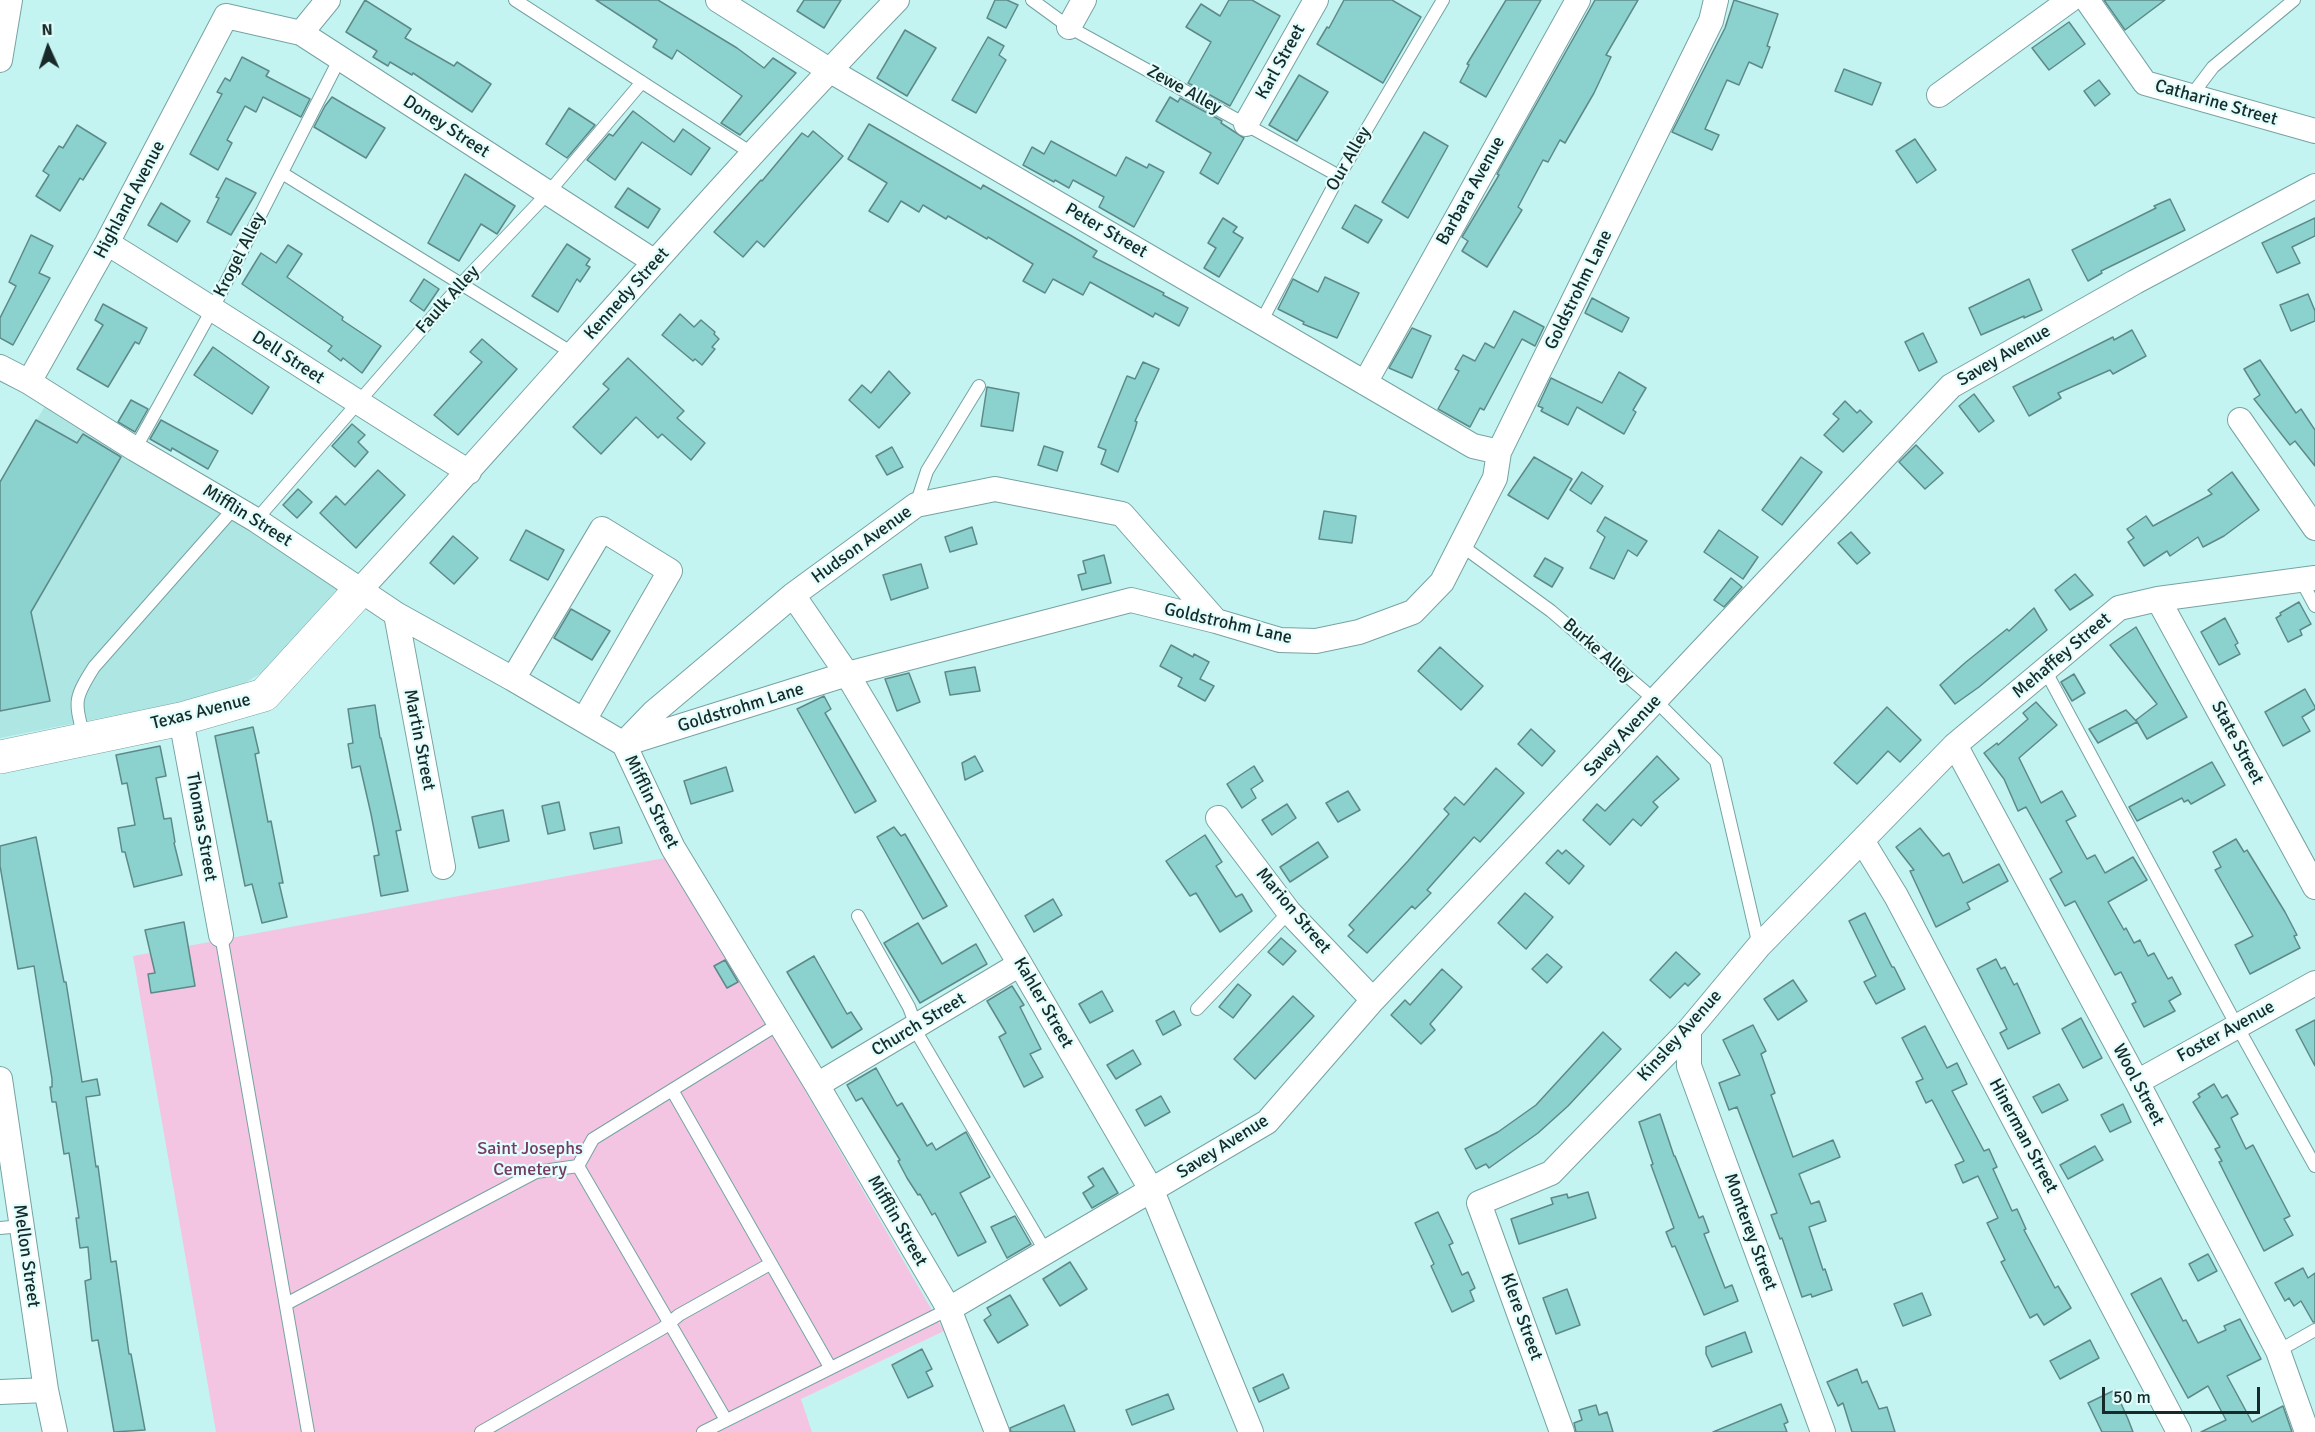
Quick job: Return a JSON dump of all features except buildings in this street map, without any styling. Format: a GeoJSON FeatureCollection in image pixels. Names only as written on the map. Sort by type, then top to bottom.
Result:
{"type":"FeatureCollection","features":[{"type":"Feature","properties":{"kind":"street"},"geometry":{"type":"LineString","coordinates":[[0,60],[10,0]]}},
{"type":"Feature","properties":{"kind":"street"},"geometry":{"type":"LineString","coordinates":[[301,33],[328,0]]}},
{"type":"Feature","properties":{"kind":"street","name":"Kennedy Street"},"geometry":{"type":"LineString","coordinates":[[359,591],[469,472],[829,70],[897,0]]}},
{"type":"Feature","properties":{"kind":"street"},"geometry":{"type":"LineString","coordinates":[[1069,27],[1084,0]]}},
{"type":"Feature","properties":{"kind":"street","name":"Karl Street"},"geometry":{"type":"LineString","coordinates":[[1246,124],[1316,0]]}},
{"type":"Feature","properties":{"kind":"street","name":"Barbara Avenue"},"geometry":{"type":"LineString","coordinates":[[1365,382],[1578,0]]}},
{"type":"Feature","properties":{"kind":"street","name":"Goldstrohm Lane"},"geometry":{"type":"LineString","coordinates":[[624,744],[848,674],[1131,600],[1280,640],[1316,641],[1359,632],[1413,612],[1442,582],[1496,478],[1499,452],[1711,21],[1716,0]]}},
{"type":"Feature","properties":{"kind":"street"},"geometry":{"type":"LineString","coordinates":[[1939,95],[2070,0]]}},
{"type":"Feature","properties":{"kind":"street","name":"Catharine Street"},"geometry":{"type":"LineString","coordinates":[[2087,0],[2145,82],[2315,131]]}},
{"type":"Feature","properties":{"kind":"street","name":"Peter Street"},"geometry":{"type":"LineString","coordinates":[[727,2],[829,70],[1260,322],[1473,446],[1499,452]]}},
{"type":"Feature","properties":{"kind":"street","name":"Doney Street"},"geometry":{"type":"LineString","coordinates":[[223,8],[301,33],[655,262]]}},
{"type":"Feature","properties":{"kind":"street","name":"Highland Avenue"},"geometry":{"type":"LineString","coordinates":[[29,382],[107,243],[223,8]]}},
{"type":"Feature","properties":{"kind":"street","name":"Savey Avenue"},"geometry":{"type":"LineString","coordinates":[[949,1309],[1267,1122],[1373,1000],[1951,386],[2135,282],[2315,186]]}},
{"type":"Feature","properties":{"kind":"street","name":"Dell Street"},"geometry":{"type":"LineString","coordinates":[[107,243],[213,308],[358,404],[469,472]]}},
{"type":"Feature","properties":{"kind":"street","name":"Mifflin Street"},"geometry":{"type":"LineString","coordinates":[[0,367],[29,382],[135,449],[256,520],[396,614],[624,744],[672,848],[818,1085],[949,1309],[997,1432]]}},
{"type":"Feature","properties":{"kind":"street"},"geometry":{"type":"LineString","coordinates":[[2240,420],[2315,528]]}},
{"type":"Feature","properties":{"kind":"street","name":"Hudson Avenue"},"geometry":{"type":"LineString","coordinates":[[624,744],[653,714],[793,596],[916,505],[995,489],[1122,514],[1216,621]]}},
{"type":"Feature","properties":{"kind":"street"},"geometry":{"type":"LineString","coordinates":[[513,679],[602,529],[670,571],[584,720]]}},
{"type":"Feature","properties":{"kind":"street","name":"Mehaffey Street"},"geometry":{"type":"LineString","coordinates":[[1863,842],[1955,745],[2119,608],[2158,599],[2308,579]]}},
{"type":"Feature","properties":{"kind":"street","name":"Texas Avenue"},"geometry":{"type":"LineString","coordinates":[[0,757],[181,719],[264,695],[359,591]]}},
{"type":"Feature","properties":{"kind":"street","name":"Kahler Street"},"geometry":{"type":"LineString","coordinates":[[793,596],[848,674],[1152,1191],[1251,1432]]}},
{"type":"Feature","properties":{"kind":"street","name":"State Street"},"geometry":{"type":"LineString","coordinates":[[2158,599],[2315,887]]}},
{"type":"Feature","properties":{"kind":"street","name":"Martin Street"},"geometry":{"type":"LineString","coordinates":[[396,614],[443,867]]}},
{"type":"Feature","properties":{"kind":"street","name":"Thomas Street"},"geometry":{"type":"LineString","coordinates":[[181,719],[221,935]]}},
{"type":"Feature","properties":{"kind":"street","name":"Wool Street"},"geometry":{"type":"LineString","coordinates":[[1955,745],[2137,1082],[2278,1351],[2307,1432]]}},
{"type":"Feature","properties":{"kind":"street","name":"Marion Street"},"geometry":{"type":"LineString","coordinates":[[1218,818],[1289,912],[1373,1000]]}},
{"type":"Feature","properties":{"kind":"street","name":"Kinsley Avenue"},"geometry":{"type":"LineString","coordinates":[[1479,1203],[1551,1173],[1689,1030],[1759,946],[1863,842]]}},
{"type":"Feature","properties":{"kind":"street","name":"Hinerman Street"},"geometry":{"type":"LineString","coordinates":[[1863,842],[1896,896],[2179,1432]]}},
{"type":"Feature","properties":{"kind":"street","name":"Church Street"},"geometry":{"type":"LineString","coordinates":[[818,1085],[1020,964]]}},
{"type":"Feature","properties":{"kind":"street","name":"Foster Avenue"},"geometry":{"type":"LineString","coordinates":[[2137,1082],[2315,983]]}},
{"type":"Feature","properties":{"kind":"street","name":"Monterey Street"},"geometry":{"type":"LineString","coordinates":[[1689,1030],[1689,1066],[1823,1432]]}},
{"type":"Feature","properties":{"kind":"street","name":"Mellon Street"},"geometry":{"type":"LineString","coordinates":[[0,1079],[11,1227],[55,1432]]}},
{"type":"Feature","properties":{"kind":"street","name":"Klere Street"},"geometry":{"type":"LineString","coordinates":[[1479,1203],[1562,1432]]}},
{"type":"Feature","properties":{"kind":"street"},"geometry":{"type":"LineString","coordinates":[[0,1392],[46,1390]]}},
{"type":"Feature","properties":{"kind":"lane"},"geometry":{"type":"LineString","coordinates":[[515,0],[753,154]]}},
{"type":"Feature","properties":{"kind":"lane","name":"Zewe Alley"},"geometry":{"type":"LineString","coordinates":[[1032,0],[1069,27],[1339,176]]}},
{"type":"Feature","properties":{"kind":"lane","name":"Our Alley"},"geometry":{"type":"LineString","coordinates":[[1260,322],[1339,176],[1443,0]]}},
{"type":"Feature","properties":{"kind":"lane"},"geometry":{"type":"LineString","coordinates":[[2192,96],[2213,67],[2294,0]]}},
{"type":"Feature","properties":{"kind":"lane","name":"Krogel Alley"},"geometry":{"type":"LineString","coordinates":[[135,449],[213,308],[340,58]]}},
{"type":"Feature","properties":{"kind":"lane","name":"Faulk Alley"},"geometry":{"type":"LineString","coordinates":[[256,520],[462,283],[548,193],[642,82]]}},
{"type":"Feature","properties":{"kind":"lane"},"geometry":{"type":"LineString","coordinates":[[282,172],[574,354]]}},
{"type":"Feature","properties":{"kind":"lane"},"geometry":{"type":"LineString","coordinates":[[916,505],[927,471],[980,386]]}},
{"type":"Feature","properties":{"kind":"lane"},"geometry":{"type":"LineString","coordinates":[[84,739],[76,704],[81,687],[94,667],[235,507]]}},
{"type":"Feature","properties":{"kind":"lane","name":"Burke Alley"},"geometry":{"type":"LineString","coordinates":[[1462,546],[1551,611],[1656,701],[1716,762],[1759,946]]}},
{"type":"Feature","properties":{"kind":"lane"},"geometry":{"type":"LineString","coordinates":[[2308,579],[2315,606]]}},
{"type":"Feature","properties":{"kind":"lane"},"geometry":{"type":"LineString","coordinates":[[2045,670],[2315,1166]]}},
{"type":"Feature","properties":{"kind":"lane"},"geometry":{"type":"LineString","coordinates":[[1197,1009],[1289,912]]}},
{"type":"Feature","properties":{"kind":"lane"},"geometry":{"type":"LineString","coordinates":[[858,916],[909,1007],[915,1027],[1047,1252]]}},
{"type":"Feature","properties":{"kind":"lane"},"geometry":{"type":"LineString","coordinates":[[221,935],[308,1432]]}},
{"type":"Feature","properties":{"kind":"lane"},"geometry":{"type":"LineString","coordinates":[[578,1166],[593,1139],[780,1023]]}},
{"type":"Feature","properties":{"kind":"lane"},"geometry":{"type":"LineString","coordinates":[[672,1090],[830,1367]]}},
{"type":"Feature","properties":{"kind":"lane"},"geometry":{"type":"LineString","coordinates":[[286,1304],[536,1172],[578,1166]]}},
{"type":"Feature","properties":{"kind":"lane"},"geometry":{"type":"LineString","coordinates":[[578,1166],[726,1420]]}},
{"type":"Feature","properties":{"kind":"lane"},"geometry":{"type":"LineString","coordinates":[[481,1432],[770,1264]]}},
{"type":"Feature","properties":{"kind":"lane"},"geometry":{"type":"LineString","coordinates":[[703,1432],[949,1309]]}},
{"type":"Feature","properties":{"kind":"lane"},"geometry":{"type":"LineString","coordinates":[[2278,1351],[2315,1330]]}},
{"type":"Feature","properties":{"kind":"shaded area"},"geometry":{"type":"Polygon","coordinates":[[[45,406],[343,585],[294,643],[260,674],[235,689],[192,700],[0,738],[0,482],[45,406]]]}},
{"type":"Feature","properties":{"kind":"green space","name":"Saint Josephs Cemetery"},"geometry":{"type":"Polygon","coordinates":[[[670,857],[944,1331],[801,1399],[812,1432],[216,1432],[133,956],[670,857]]]}}]}
